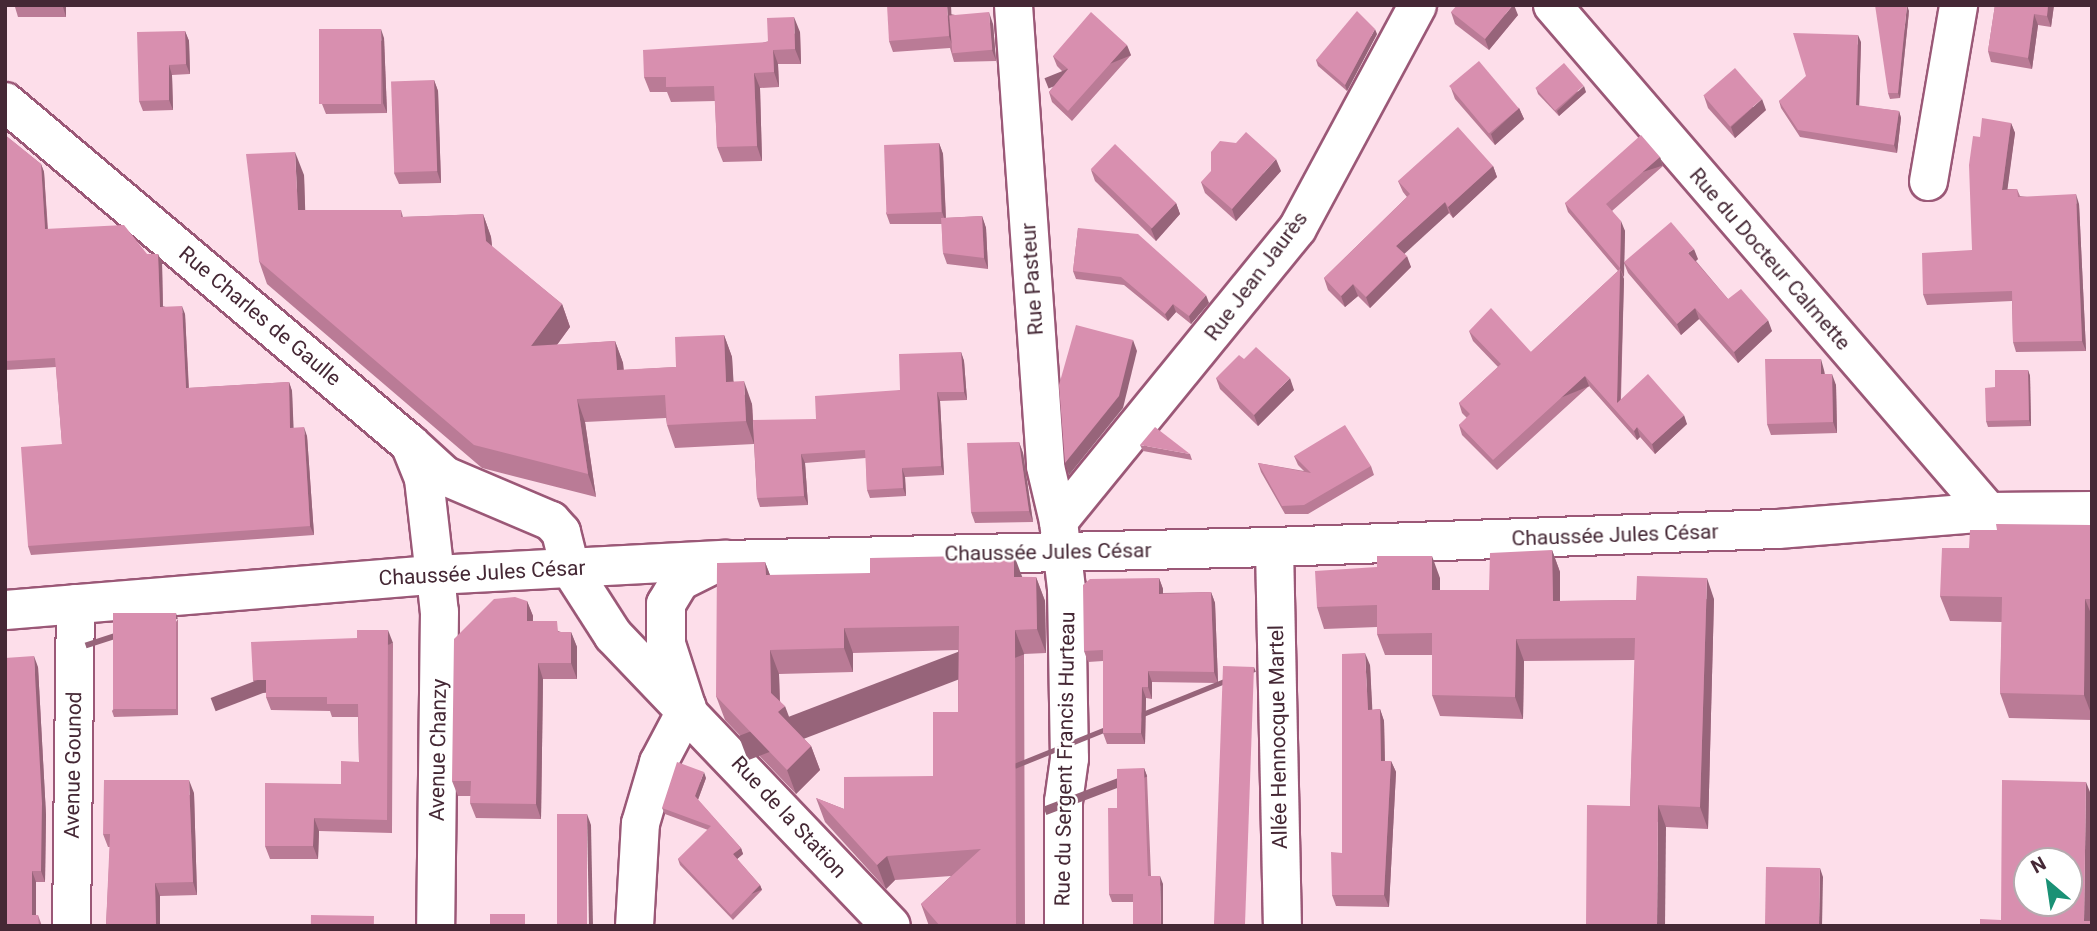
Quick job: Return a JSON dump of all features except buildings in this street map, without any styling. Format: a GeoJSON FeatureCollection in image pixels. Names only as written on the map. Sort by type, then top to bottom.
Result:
{"type":"FeatureCollection","features":[{"type":"Feature","properties":{"kind":"street","name":"Rue Pasteur"},"geometry":{"type":"LineString","coordinates":[[1013,5],[1045,466],[1059,536]]}},
{"type":"Feature","properties":{"kind":"street","name":"Rue Jean Jaurès"},"geometry":{"type":"LineString","coordinates":[[1059,536],[1297,228],[1417,5]]}},
{"type":"Feature","properties":{"kind":"street","name":"Rue du Docteur Calmette"},"geometry":{"type":"LineString","coordinates":[[1552,5],[1989,512]]}},
{"type":"Feature","properties":{"kind":"street"},"geometry":{"type":"LineString","coordinates":[[1928,181],[1958,5]]}},
{"type":"Feature","properties":{"kind":"street","name":"Rue Charles de Gaulle"},"geometry":{"type":"LineString","coordinates":[[5,102],[410,444],[424,479],[435,575]]}},
{"type":"Feature","properties":{"kind":"street","name":"Rue de la Station"},"geometry":{"type":"LineString","coordinates":[[410,444],[445,476],[551,521],[561,532],[570,568],[613,635],[687,708],[891,926]]}},
{"type":"Feature","properties":{"kind":"street","name":"Chaussée Jules César"},"geometry":{"type":"LineString","coordinates":[[5,610],[435,575],[725,560],[1059,536],[1274,547],[1792,529],[1989,512],[2092,511]]}},
{"type":"Feature","properties":{"kind":"street","name":"Rue du Sergent Francis Hurteau"},"geometry":{"type":"LineString","coordinates":[[1059,536],[1066,588],[1069,758],[1063,800],[1063,926]]}},
{"type":"Feature","properties":{"kind":"street","name":"Allée Hennocque Martel"},"geometry":{"type":"LineString","coordinates":[[1274,547],[1282,926]]}},
{"type":"Feature","properties":{"kind":"street","name":"Rue de la Station"},"geometry":{"type":"LineString","coordinates":[[687,708],[666,644],[666,604],[680,581],[700,568],[725,560]]}},
{"type":"Feature","properties":{"kind":"street","name":"Avenue Chanzy"},"geometry":{"type":"LineString","coordinates":[[435,575],[439,604],[435,926]]}},
{"type":"Feature","properties":{"kind":"street","name":"Avenue Gounod"},"geometry":{"type":"LineString","coordinates":[[71,926],[75,603]]}},
{"type":"Feature","properties":{"kind":"street"},"geometry":{"type":"LineString","coordinates":[[635,926],[640,823],[658,762],[687,708]]}}]}
